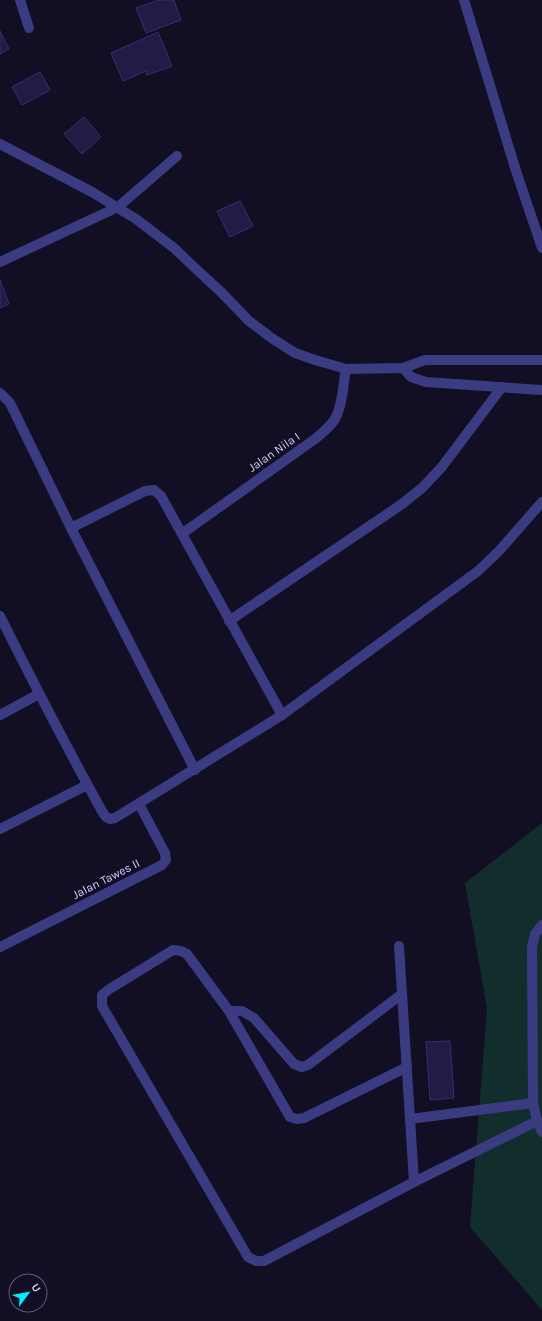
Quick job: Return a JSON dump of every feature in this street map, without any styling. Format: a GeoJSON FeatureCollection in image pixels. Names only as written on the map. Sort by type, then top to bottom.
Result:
{"type":"FeatureCollection","features":[{"type":"Feature","properties":{"kind":"street"},"geometry":{"type":"LineString","coordinates":[[20,0],[29,28]]}},
{"type":"Feature","properties":{"kind":"street"},"geometry":{"type":"LineString","coordinates":[[464,0],[516,170],[542,248]]}},
{"type":"Feature","properties":{"kind":"street"},"geometry":{"type":"LineString","coordinates":[[0,144],[64,176],[118,207],[174,248],[221,292],[249,322],[295,353],[346,369],[403,368],[425,360],[542,360]]}},
{"type":"Feature","properties":{"kind":"street"},"geometry":{"type":"LineString","coordinates":[[0,262],[118,207],[176,156]]}},
{"type":"Feature","properties":{"kind":"street"},"geometry":{"type":"LineString","coordinates":[[403,368],[411,376],[426,382],[542,390]]}},
{"type":"Feature","properties":{"kind":"street","name":"Jalan Nila I"},"geometry":{"type":"LineString","coordinates":[[183,533],[326,430],[334,420],[340,406],[346,369]]}},
{"type":"Feature","properties":{"kind":"street"},"geometry":{"type":"LineString","coordinates":[[229,620],[402,504],[422,488],[441,468],[502,388]]}},
{"type":"Feature","properties":{"kind":"street"},"geometry":{"type":"LineString","coordinates":[[0,393],[3,394],[10,403],[71,528],[195,770]]}},
{"type":"Feature","properties":{"kind":"street"},"geometry":{"type":"LineString","coordinates":[[71,528],[145,491],[154,490],[161,496],[183,533],[282,715]]}},
{"type":"Feature","properties":{"kind":"street"},"geometry":{"type":"LineString","coordinates":[[0,616],[87,785],[106,817],[110,819],[115,818],[282,715],[478,571],[499,552],[542,502]]}},
{"type":"Feature","properties":{"kind":"street"},"geometry":{"type":"LineString","coordinates":[[0,715],[39,694]]}},
{"type":"Feature","properties":{"kind":"street"},"geometry":{"type":"LineString","coordinates":[[0,829],[87,785]]}},
{"type":"Feature","properties":{"kind":"street","name":"Jalan Tawes II"},"geometry":{"type":"LineString","coordinates":[[0,947],[162,865],[166,860],[165,853],[139,804]]}},
{"type":"Feature","properties":{"kind":"street"},"geometry":{"type":"LineString","coordinates":[[542,925],[535,934],[532,947],[533,1103],[537,1121],[542,1132]]}},
{"type":"Feature","properties":{"kind":"street"},"geometry":{"type":"LineString","coordinates":[[399,946],[414,1182]]}},
{"type":"Feature","properties":{"kind":"street"},"geometry":{"type":"LineString","coordinates":[[407,1067],[304,1118],[297,1120],[290,1118],[230,1011],[187,954],[181,951],[173,950],[102,995],[102,1006],[248,1257],[256,1261],[264,1261],[414,1182],[537,1121]]}},
{"type":"Feature","properties":{"kind":"street"},"geometry":{"type":"LineString","coordinates":[[230,1011],[242,1011],[254,1018],[294,1064],[302,1067],[402,994]]}},
{"type":"Feature","properties":{"kind":"street"},"geometry":{"type":"LineString","coordinates":[[410,1119],[533,1103]]}},
{"type":"Feature","properties":{"kind":"green space"},"geometry":{"type":"Polygon","coordinates":[[[542,823],[542,1310],[470,1227],[487,1008],[465,883],[542,823]]]}},
{"type":"Feature","properties":{"kind":"building"},"geometry":{"type":"Polygon","coordinates":[[[159,0],[174,0],[181,20],[146,33],[136,8],[159,0]]]}},
{"type":"Feature","properties":{"kind":"building"},"geometry":{"type":"Polygon","coordinates":[[[0,31],[9,49],[0,54],[0,31]]]}},
{"type":"Feature","properties":{"kind":"building"},"geometry":{"type":"Polygon","coordinates":[[[158,32],[172,66],[147,75],[146,71],[123,81],[111,53],[158,32]]]}},
{"type":"Feature","properties":{"kind":"building"},"geometry":{"type":"Polygon","coordinates":[[[40,72],[50,90],[22,105],[12,87],[40,72]]]}},
{"type":"Feature","properties":{"kind":"building"},"geometry":{"type":"Polygon","coordinates":[[[84,117],[101,137],[82,154],[64,134],[84,117]]]}},
{"type":"Feature","properties":{"kind":"building"},"geometry":{"type":"Polygon","coordinates":[[[240,201],[253,226],[230,237],[217,211],[240,201]]]}},
{"type":"Feature","properties":{"kind":"building"},"geometry":{"type":"Polygon","coordinates":[[[0,280],[9,304],[0,308],[0,280]]]}},
{"type":"Feature","properties":{"kind":"building"},"geometry":{"type":"Polygon","coordinates":[[[450,1041],[454,1098],[430,1100],[426,1042],[450,1041]]]}}]}
